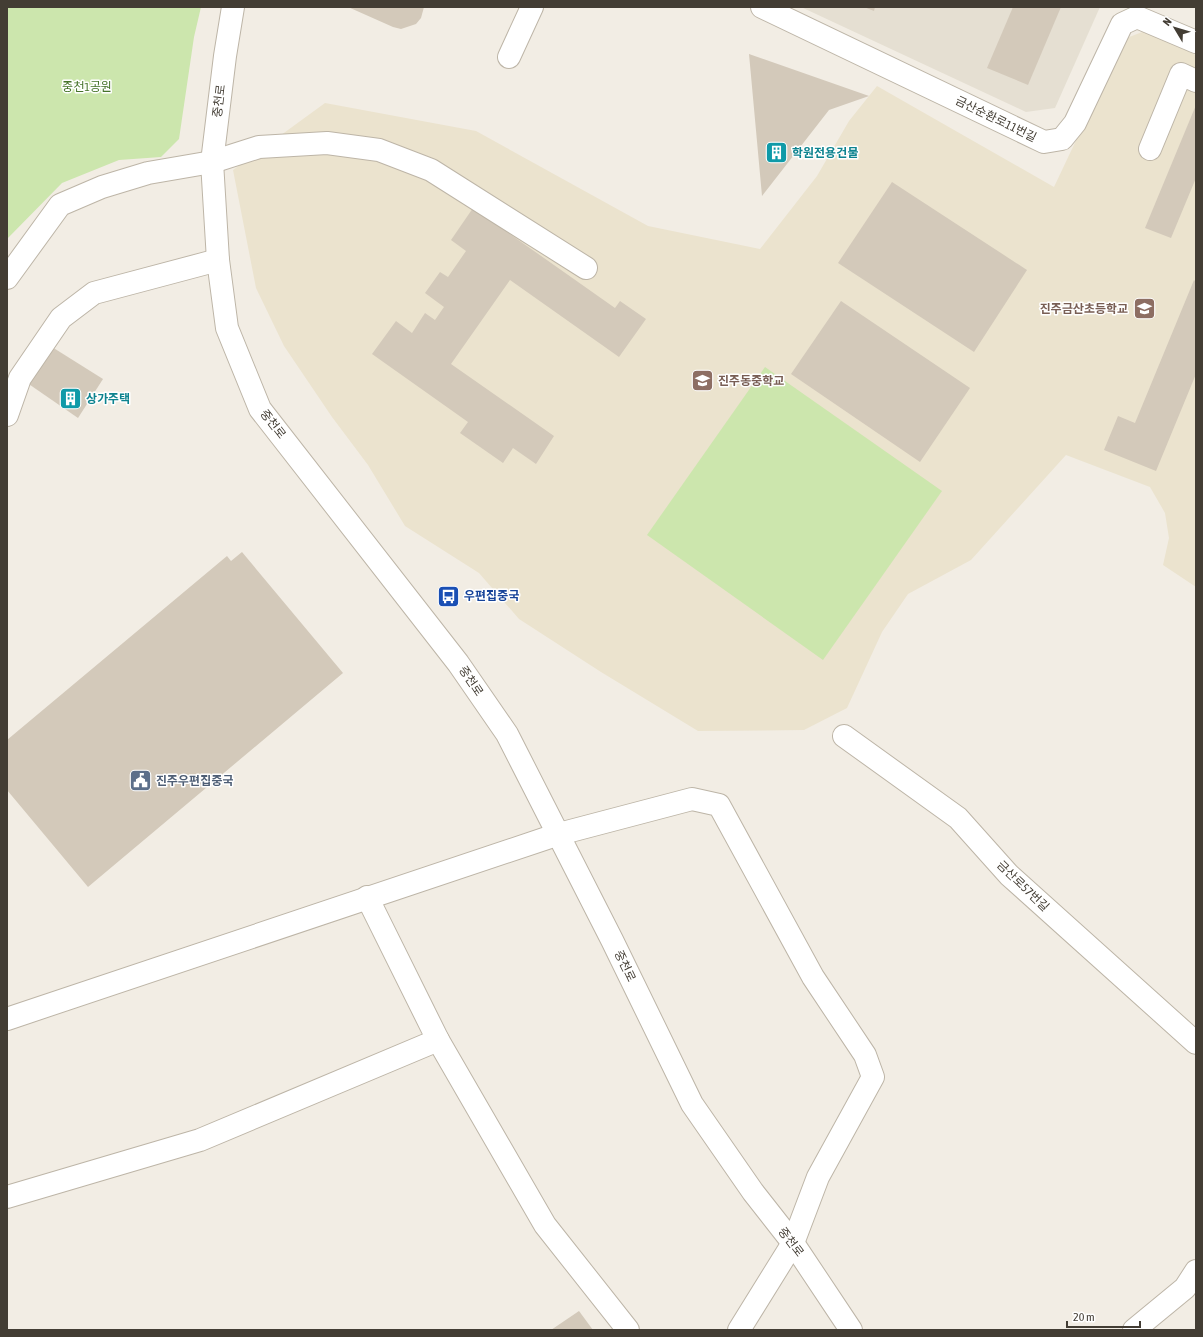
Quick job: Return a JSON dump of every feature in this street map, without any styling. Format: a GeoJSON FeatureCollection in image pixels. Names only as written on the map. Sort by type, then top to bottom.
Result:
{"type":"FeatureCollection","features":[{"type":"Feature","properties":{"kind":"street","name":"중천로"},"geometry":{"type":"LineString","coordinates":[[233,7],[225,56],[212,162],[218,260],[227,328],[260,409],[458,663],[507,734],[559,834],[692,1104],[753,1192],[793,1243],[851,1330]]}},
{"type":"Feature","properties":{"kind":"street"},"geometry":{"type":"LineString","coordinates":[[509,57],[532,7]]}},
{"type":"Feature","properties":{"kind":"street","name":"금산순환로11번길"},"geometry":{"type":"LineString","coordinates":[[762,7],[1044,142],[1062,139],[1075,123],[1122,24],[1137,17],[1196,42]]}},
{"type":"Feature","properties":{"kind":"street"},"geometry":{"type":"LineString","coordinates":[[1150,149],[1181,74],[1196,81]]}},
{"type":"Feature","properties":{"kind":"street"},"geometry":{"type":"LineString","coordinates":[[7,278],[60,205],[102,186],[148,174],[212,162],[259,147],[327,143],[379,150],[431,170],[586,268]]}},
{"type":"Feature","properties":{"kind":"street"},"geometry":{"type":"LineString","coordinates":[[7,415],[20,378],[60,318],[94,293],[218,260]]}},
{"type":"Feature","properties":{"kind":"street","name":"금산로57번길"},"geometry":{"type":"LineString","coordinates":[[844,736],[958,818],[1009,875],[1196,1043]]}},
{"type":"Feature","properties":{"kind":"street"},"geometry":{"type":"LineString","coordinates":[[7,1019],[367,897],[559,834],[692,799],[719,804],[813,977],[865,1055],[873,1077],[818,1177],[793,1243],[739,1330]]}},
{"type":"Feature","properties":{"kind":"street"},"geometry":{"type":"LineString","coordinates":[[367,897],[438,1040],[545,1225],[628,1330]]}},
{"type":"Feature","properties":{"kind":"street"},"geometry":{"type":"LineString","coordinates":[[7,1197],[200,1140],[438,1040]]}},
{"type":"Feature","properties":{"kind":"street"},"geometry":{"type":"LineString","coordinates":[[1134,1330],[1185,1288],[1196,1271]]}},
{"type":"Feature","properties":{"kind":"shaded area"},"geometry":{"type":"Polygon","coordinates":[[[801,7],[1100,7],[1055,108],[1026,112],[801,7]]]}},
{"type":"Feature","properties":{"kind":"shaded area","name":"진주동중학교"},"geometry":{"type":"Polygon","coordinates":[[[1145,31],[1196,55],[1196,587],[1163,565],[1169,538],[1165,513],[1150,487],[1066,455],[971,560],[908,594],[882,632],[847,708],[804,730],[698,731],[601,672],[519,619],[479,573],[405,526],[368,465],[332,417],[284,346],[256,288],[233,170],[325,103],[476,131],[648,226],[760,249],[817,176],[849,121],[877,86],[1054,187],[1124,39],[1145,31]]]}},
{"type":"Feature","properties":{"kind":"green space","name":"중천1공원"},"geometry":{"type":"Polygon","coordinates":[[[7,7],[201,7],[194,37],[179,139],[161,157],[119,160],[62,183],[7,239],[7,7]]]}},
{"type":"Feature","properties":{"kind":"green space"},"geometry":{"type":"Polygon","coordinates":[[[765,367],[942,491],[823,660],[647,535],[765,367]]]}},
{"type":"Feature","properties":{"kind":"building"},"geometry":{"type":"Polygon","coordinates":[[[348,7],[424,7],[421,18],[416,24],[401,29],[393,27],[348,7]]]}},
{"type":"Feature","properties":{"kind":"building"},"geometry":{"type":"Polygon","coordinates":[[[864,7],[875,7],[874,11],[864,7]]]}},
{"type":"Feature","properties":{"kind":"building"},"geometry":{"type":"Polygon","coordinates":[[[1013,7],[1061,7],[1028,85],[987,68],[1013,7]]]}},
{"type":"Feature","properties":{"kind":"building","name":"학원전용건물"},"geometry":{"type":"Polygon","coordinates":[[[749,54],[869,96],[829,110],[762,196],[749,54]]]}},
{"type":"Feature","properties":{"kind":"building"},"geometry":{"type":"Polygon","coordinates":[[[1196,105],[1196,178],[1171,238],[1145,228],[1196,105]]]}},
{"type":"Feature","properties":{"kind":"building"},"geometry":{"type":"Polygon","coordinates":[[[892,182],[1027,270],[974,352],[838,263],[892,182]]]}},
{"type":"Feature","properties":{"kind":"building"},"geometry":{"type":"Polygon","coordinates":[[[473,208],[615,308],[620,301],[646,319],[619,357],[510,280],[451,364],[554,436],[536,464],[513,448],[503,463],[460,433],[468,422],[372,354],[396,321],[412,333],[425,313],[435,320],[444,307],[425,293],[440,272],[448,277],[466,251],[451,240],[473,208]]]}},
{"type":"Feature","properties":{"kind":"building"},"geometry":{"type":"Polygon","coordinates":[[[1194,280],[1196,282],[1196,374],[1156,471],[1104,450],[1118,416],[1135,423],[1194,280]]]}},
{"type":"Feature","properties":{"kind":"building"},"geometry":{"type":"Polygon","coordinates":[[[841,301],[970,388],[920,462],[791,374],[841,301]]]}},
{"type":"Feature","properties":{"kind":"building","name":"상가주택"},"geometry":{"type":"Polygon","coordinates":[[[44,342],[103,379],[78,418],[20,378],[44,342]]]}},
{"type":"Feature","properties":{"kind":"building","name":"진주우편집중국"},"geometry":{"type":"Polygon","coordinates":[[[242,552],[343,673],[88,887],[7,790],[7,740],[227,556],[231,561],[242,552]]]}},
{"type":"Feature","properties":{"kind":"building"},"geometry":{"type":"Polygon","coordinates":[[[579,1311],[593,1330],[551,1330],[579,1311]]]}},
{"type":"Feature","properties":{"kind":"place","name":"학원전용건물"},"geometry":{"type":"Point","coordinates":[777,153]}},
{"type":"Feature","properties":{"kind":"place","name":"진주금산초등학교"},"geometry":{"type":"Point","coordinates":[1144,309]}},
{"type":"Feature","properties":{"kind":"place","name":"진주동중학교"},"geometry":{"type":"Point","coordinates":[702,381]}},
{"type":"Feature","properties":{"kind":"place","name":"상가주택"},"geometry":{"type":"Point","coordinates":[70,399]}},
{"type":"Feature","properties":{"kind":"place","name":"우편집중국"},"geometry":{"type":"Point","coordinates":[448,596]}},
{"type":"Feature","properties":{"kind":"place","name":"진주우편집중국"},"geometry":{"type":"Point","coordinates":[141,781]}}]}
